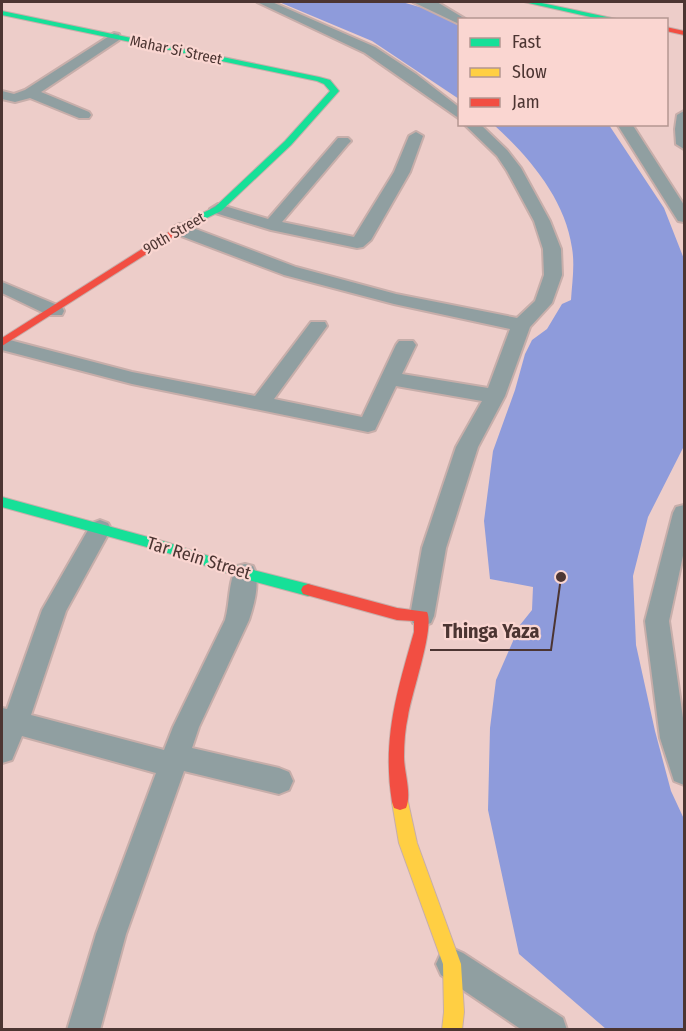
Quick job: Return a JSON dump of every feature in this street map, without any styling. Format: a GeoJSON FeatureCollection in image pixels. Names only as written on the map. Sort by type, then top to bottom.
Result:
{"type":"FeatureCollection","features":[{"type":"Feature","properties":{"kind":"street"},"geometry":{"type":"LineString","coordinates":[[263,2],[370,50],[411,77],[458,114]]}},
{"type":"Feature","properties":{"kind":"street"},"geometry":{"type":"LineString","coordinates":[[419,2],[433,5],[458,18]]}},
{"type":"Feature","properties":{"kind":"street"},"geometry":{"type":"LineString","coordinates":[[528,2],[608,18]]}},
{"type":"Feature","properties":{"kind":"street","name":"Mahar Si Street"},"geometry":{"type":"LineString","coordinates":[[2,13],[319,79],[327,82],[335,91],[328,101]]}},
{"type":"Feature","properties":{"kind":"street"},"geometry":{"type":"LineString","coordinates":[[668,29],[684,33]]}},
{"type":"Feature","properties":{"kind":"street"},"geometry":{"type":"LineString","coordinates":[[2,95],[15,98],[30,93],[114,37]]}},
{"type":"Feature","properties":{"kind":"street"},"geometry":{"type":"LineString","coordinates":[[30,93],[84,115]]}},
{"type":"Feature","properties":{"kind":"street","name":"90th Street"},"geometry":{"type":"LineString","coordinates":[[2,343],[179,230],[218,209],[232,198],[328,101]]}},
{"type":"Feature","properties":{"kind":"street"},"geometry":{"type":"LineString","coordinates":[[684,115],[682,129],[684,144]]}},
{"type":"Feature","properties":{"kind":"street"},"geometry":{"type":"LineString","coordinates":[[453,1029],[452,964],[408,843],[396,784],[394,745],[421,632],[434,548],[467,447],[495,396],[521,325],[543,303],[554,275],[552,249],[542,221],[515,171],[502,153],[473,126]]}},
{"type":"Feature","properties":{"kind":"street"},"geometry":{"type":"LineString","coordinates":[[625,126],[684,217]]}},
{"type":"Feature","properties":{"kind":"street"},"geometry":{"type":"LineString","coordinates":[[218,209],[271,225],[357,243],[362,240],[402,172],[416,136]]}},
{"type":"Feature","properties":{"kind":"street"},"geometry":{"type":"LineString","coordinates":[[271,225],[343,141]]}},
{"type":"Feature","properties":{"kind":"street"},"geometry":{"type":"LineString","coordinates":[[179,230],[290,271],[404,301],[521,325]]}},
{"type":"Feature","properties":{"kind":"street"},"geometry":{"type":"LineString","coordinates":[[2,287],[54,311]]}},
{"type":"Feature","properties":{"kind":"street"},"geometry":{"type":"LineString","coordinates":[[260,404],[318,326]]}},
{"type":"Feature","properties":{"kind":"street"},"geometry":{"type":"LineString","coordinates":[[2,343],[132,378],[368,425],[406,345]]}},
{"type":"Feature","properties":{"kind":"street"},"geometry":{"type":"LineString","coordinates":[[390,379],[495,396]]}},
{"type":"Feature","properties":{"kind":"street","name":"Tar Rein Street"},"geometry":{"type":"LineString","coordinates":[[2,502],[245,573],[397,614],[422,616]]}},
{"type":"Feature","properties":{"kind":"street"},"geometry":{"type":"LineString","coordinates":[[684,513],[657,621],[673,738],[684,772]]}},
{"type":"Feature","properties":{"kind":"street"},"geometry":{"type":"LineString","coordinates":[[2,751],[8,721],[54,610],[100,529]]}},
{"type":"Feature","properties":{"kind":"street"},"geometry":{"type":"LineString","coordinates":[[83,1029],[111,934],[174,761],[207,680],[237,620],[242,604],[245,573]]}},
{"type":"Feature","properties":{"kind":"street"},"geometry":{"type":"LineString","coordinates":[[8,721],[174,761],[279,782]]}},
{"type":"Feature","properties":{"kind":"street"},"geometry":{"type":"LineString","coordinates":[[452,964],[551,1029]]}},
{"type":"Feature","properties":{"kind":"water"},"geometry":{"type":"Polygon","coordinates":[[[279,2],[402,2],[437,12],[458,24],[458,98],[372,41],[279,2]]]}},
{"type":"Feature","properties":{"kind":"water"},"geometry":{"type":"Polygon","coordinates":[[[495,126],[610,126],[664,208],[684,259],[684,446],[648,517],[633,576],[636,645],[671,791],[684,819],[684,1029],[606,1029],[519,954],[488,810],[490,728],[496,680],[520,625],[532,610],[533,587],[490,579],[484,521],[493,451],[525,354],[532,340],[547,329],[562,304],[571,300],[573,267],[572,248],[562,213],[544,180],[495,126]]]}},
{"type":"Feature","properties":{"kind":"traffic: fast"},"geometry":{"type":"LineString","coordinates":[[528,2],[608,18]]}},
{"type":"Feature","properties":{"kind":"traffic: fast"},"geometry":{"type":"LineString","coordinates":[[2,13],[319,79],[327,82],[335,91],[288,143],[218,209],[180,228]]}},
{"type":"Feature","properties":{"kind":"traffic: fast"},"geometry":{"type":"LineString","coordinates":[[2,502],[166,547],[245,573],[308,590]]}},
{"type":"Feature","properties":{"kind":"traffic: slow"},"geometry":{"type":"LineString","coordinates":[[400,802],[408,843],[452,964],[454,1012],[452,1030]]}},
{"type":"Feature","properties":{"kind":"traffic: jam"},"geometry":{"type":"LineString","coordinates":[[668,29],[684,33]]}},
{"type":"Feature","properties":{"kind":"traffic: jam"},"geometry":{"type":"LineString","coordinates":[[2,343],[180,228]]}},
{"type":"Feature","properties":{"kind":"traffic: jam"},"geometry":{"type":"LineString","coordinates":[[308,590],[397,614],[422,616],[421,632],[404,696],[397,736],[396,757],[400,802]]}},
{"type":"Feature","properties":{"kind":"place","name":"Thinga Yaza"},"geometry":{"type":"Point","coordinates":[561,577]}}]}
